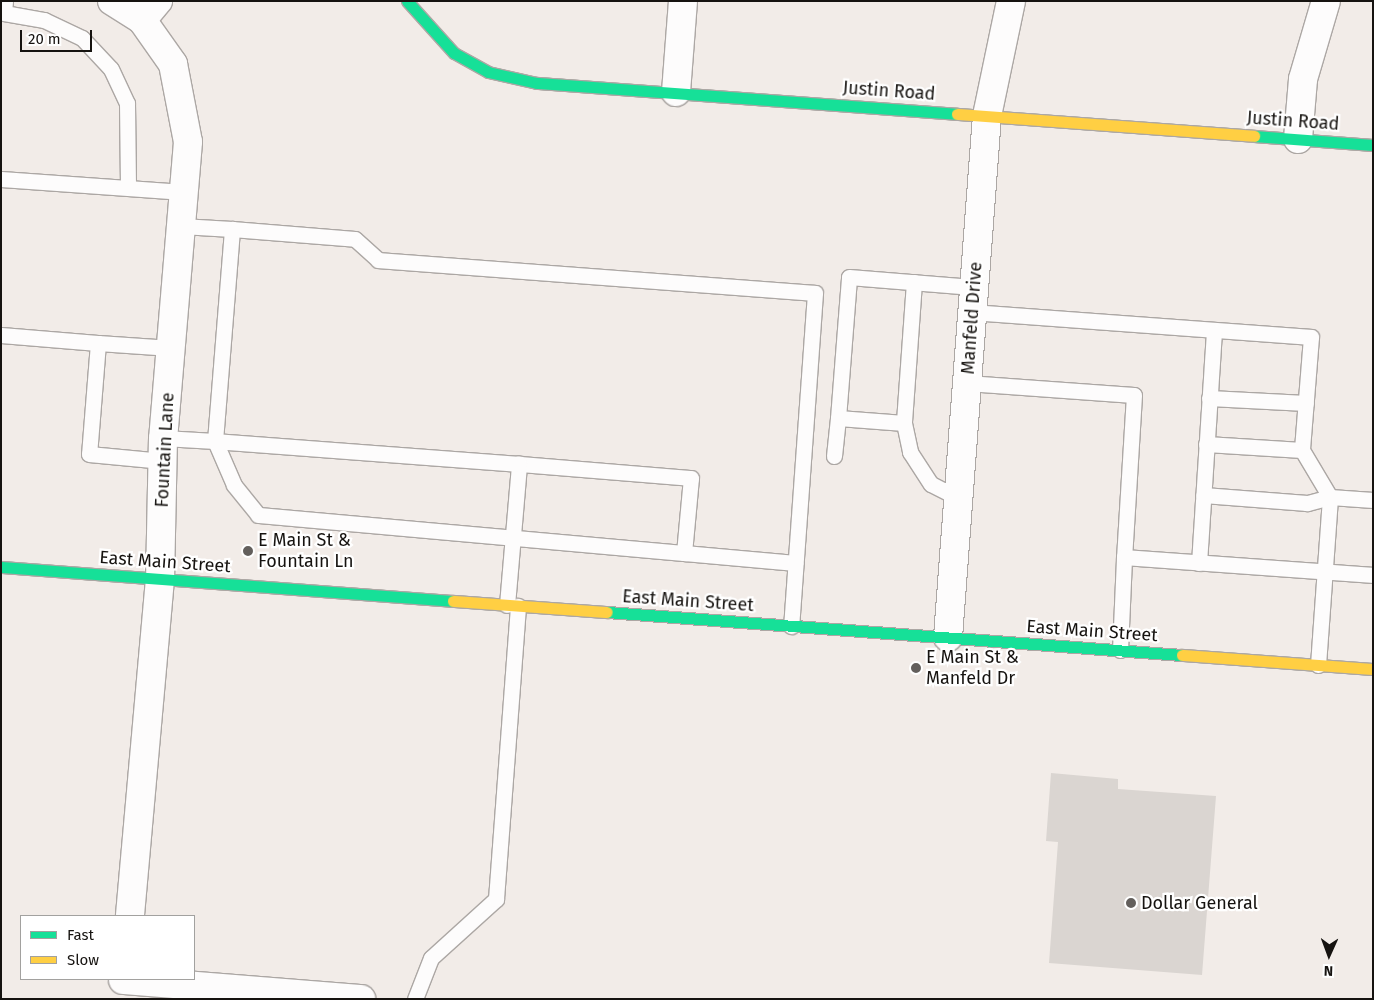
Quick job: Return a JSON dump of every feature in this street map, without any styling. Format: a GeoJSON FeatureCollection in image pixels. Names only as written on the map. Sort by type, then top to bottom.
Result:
{"type":"FeatureCollection","features":[{"type":"Feature","properties":{"kind":"main road","name":"Justin Road"},"geometry":{"type":"LineString","coordinates":[[407,1],[421,21],[454,53],[506,78],[1373,145]]}},
{"type":"Feature","properties":{"kind":"main road","name":"East Main Street"},"geometry":{"type":"LineString","coordinates":[[1,567],[1373,669]]}},
{"type":"Feature","properties":{"kind":"street","name":"Fountain Lane"},"geometry":{"type":"LineString","coordinates":[[112,1],[150,10],[180,88],[188,142],[163,449],[160,579],[130,915]]}},
{"type":"Feature","properties":{"kind":"street"},"geometry":{"type":"LineString","coordinates":[[676,92],[683,1]]}},
{"type":"Feature","properties":{"kind":"street","name":"Manfeld Drive"},"geometry":{"type":"LineString","coordinates":[[948,638],[987,116],[1010,1]]}},
{"type":"Feature","properties":{"kind":"street"},"geometry":{"type":"LineString","coordinates":[[1298,139],[1303,79],[1326,1]]}},
{"type":"Feature","properties":{"kind":"street"},"geometry":{"type":"LineString","coordinates":[[122,986],[362,999]]}},
{"type":"Feature","properties":{"kind":"lane"},"geometry":{"type":"LineString","coordinates":[[3,9],[44,20],[82,38],[111,69],[127,104],[128,187]]}},
{"type":"Feature","properties":{"kind":"lane"},"geometry":{"type":"LineString","coordinates":[[1,179],[184,192]]}},
{"type":"Feature","properties":{"kind":"lane"},"geometry":{"type":"LineString","coordinates":[[181,226],[355,238],[378,260],[815,293],[791,626]]}},
{"type":"Feature","properties":{"kind":"lane"},"geometry":{"type":"LineString","coordinates":[[232,230],[215,441],[234,485],[258,515],[796,563]]}},
{"type":"Feature","properties":{"kind":"lane"},"geometry":{"type":"LineString","coordinates":[[834,456],[849,277],[914,282],[972,300],[1214,332],[1311,338],[1302,450],[1330,497],[1318,665]]}},
{"type":"Feature","properties":{"kind":"lane"},"geometry":{"type":"LineString","coordinates":[[914,282],[904,423],[910,452],[931,484],[959,498]]}},
{"type":"Feature","properties":{"kind":"lane"},"geometry":{"type":"LineString","coordinates":[[1199,563],[1214,332]]}},
{"type":"Feature","properties":{"kind":"lane"},"geometry":{"type":"LineString","coordinates":[[1,335],[171,348]]}},
{"type":"Feature","properties":{"kind":"lane"},"geometry":{"type":"LineString","coordinates":[[98,343],[89,454],[163,449],[215,441],[691,478],[684,553]]}},
{"type":"Feature","properties":{"kind":"lane"},"geometry":{"type":"LineString","coordinates":[[968,383],[1134,395],[1120,650]]}},
{"type":"Feature","properties":{"kind":"lane"},"geometry":{"type":"LineString","coordinates":[[1210,398],[1306,403]]}},
{"type":"Feature","properties":{"kind":"lane"},"geometry":{"type":"LineString","coordinates":[[838,418],[904,423]]}},
{"type":"Feature","properties":{"kind":"lane"},"geometry":{"type":"LineString","coordinates":[[1206,444],[1302,450]]}},
{"type":"Feature","properties":{"kind":"lane"},"geometry":{"type":"LineString","coordinates":[[415,999],[432,958],[496,899],[512,605],[513,537],[519,464]]}},
{"type":"Feature","properties":{"kind":"lane"},"geometry":{"type":"LineString","coordinates":[[1203,495],[1307,503],[1330,497],[1373,500]]}},
{"type":"Feature","properties":{"kind":"lane"},"geometry":{"type":"LineString","coordinates":[[1124,557],[1373,575]]}},
{"type":"Feature","properties":{"kind":"building","name":"Dollar General"},"geometry":{"type":"Polygon","coordinates":[[[1051,773],[1118,779],[1118,789],[1216,796],[1202,975],[1049,963],[1058,842],[1046,841],[1051,773]]]}},
{"type":"Feature","properties":{"kind":"traffic: fast"},"geometry":{"type":"LineString","coordinates":[[407,1],[454,53],[488,72],[537,83],[957,114]]}},
{"type":"Feature","properties":{"kind":"traffic: fast"},"geometry":{"type":"LineString","coordinates":[[1254,136],[1373,145]]}},
{"type":"Feature","properties":{"kind":"traffic: fast"},"geometry":{"type":"LineString","coordinates":[[1,567],[453,601]]}},
{"type":"Feature","properties":{"kind":"traffic: fast"},"geometry":{"type":"LineString","coordinates":[[607,612],[1182,655]]}},
{"type":"Feature","properties":{"kind":"traffic: slow"},"geometry":{"type":"LineString","coordinates":[[957,114],[1254,136]]}},
{"type":"Feature","properties":{"kind":"traffic: slow"},"geometry":{"type":"LineString","coordinates":[[453,601],[607,612]]}},
{"type":"Feature","properties":{"kind":"traffic: slow"},"geometry":{"type":"LineString","coordinates":[[1182,655],[1373,669]]}},
{"type":"Feature","properties":{"kind":"place","name":"E Main St & Fountain Ln"},"geometry":{"type":"Point","coordinates":[248,551]}},
{"type":"Feature","properties":{"kind":"place","name":"E Main St & Manfeld Dr"},"geometry":{"type":"Point","coordinates":[916,668]}},
{"type":"Feature","properties":{"kind":"place","name":"Dollar General"},"geometry":{"type":"Point","coordinates":[1131,903]}}]}
